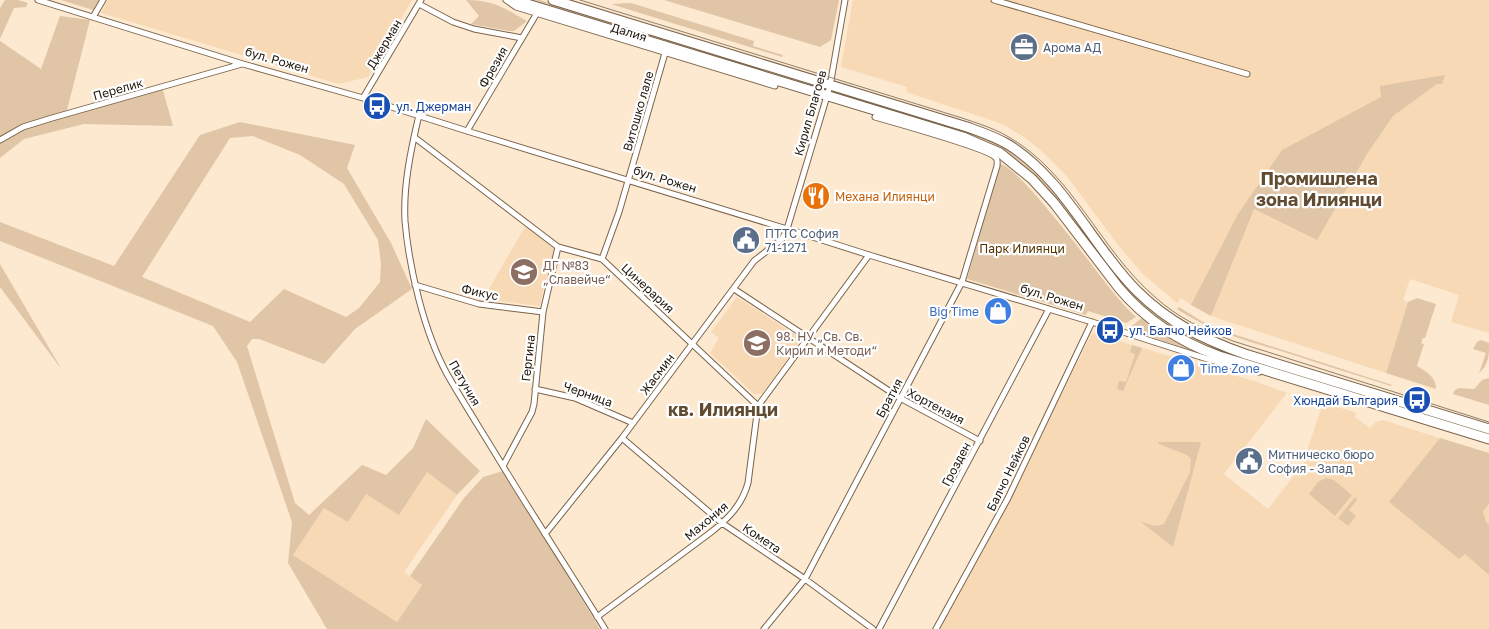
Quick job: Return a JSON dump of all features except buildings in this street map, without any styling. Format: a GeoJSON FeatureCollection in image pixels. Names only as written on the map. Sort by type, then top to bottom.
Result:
{"type":"FeatureCollection","features":[{"type":"Feature","properties":{"kind":"main road","name":"бул. Рожен"},"geometry":{"type":"LineString","coordinates":[[514,0],[750,75],[827,96],[898,121],[979,143],[1000,153],[1024,171],[1041,189],[1131,302],[1179,339],[1219,356],[1489,439]]}},
{"type":"Feature","properties":{"kind":"main road"},"geometry":{"type":"LineString","coordinates":[[553,0],[999,139],[1027,158],[1049,180],[1136,290],[1171,320],[1194,333],[1245,354],[1489,429]]}},
{"type":"Feature","properties":{"kind":"street","name":"бул. Рожен"},"geometry":{"type":"LineString","coordinates":[[38,0],[243,64],[363,98],[1234,367],[1285,377]]}},
{"type":"Feature","properties":{"kind":"street"},"geometry":{"type":"LineString","coordinates":[[93,17],[103,0]]}},
{"type":"Feature","properties":{"kind":"street","name":"Далия"},"geometry":{"type":"LineString","coordinates":[[506,0],[516,7],[537,14],[665,53],[750,75],[774,86]]}},
{"type":"Feature","properties":{"kind":"street","name":"Кирил Благоев"},"geometry":{"type":"LineString","coordinates":[[787,229],[830,86],[845,0]]}},
{"type":"Feature","properties":{"kind":"street"},"geometry":{"type":"LineString","coordinates":[[994,0],[1247,74]]}},
{"type":"Feature","properties":{"kind":"street"},"geometry":{"type":"LineString","coordinates":[[420,2],[452,22],[474,29],[522,38]]}},
{"type":"Feature","properties":{"kind":"street","name":"Джерман"},"geometry":{"type":"LineString","coordinates":[[363,98],[420,2]]}},
{"type":"Feature","properties":{"kind":"street","name":"Фрезия"},"geometry":{"type":"LineString","coordinates":[[467,131],[537,14]]}},
{"type":"Feature","properties":{"kind":"street","name":"Витошко лале"},"geometry":{"type":"LineString","coordinates":[[602,259],[619,212],[665,53]]}},
{"type":"Feature","properties":{"kind":"street","name":"Перелик"},"geometry":{"type":"LineString","coordinates":[[0,140],[23,127],[45,120],[243,64]]}},
{"type":"Feature","properties":{"kind":"street","name":"Петуния"},"geometry":{"type":"LineString","coordinates":[[419,116],[410,154],[405,208],[415,285],[434,344],[446,372],[605,629]]}},
{"type":"Feature","properties":{"kind":"street"},"geometry":{"type":"LineString","coordinates":[[875,117],[898,121]]}},
{"type":"Feature","properties":{"kind":"street","name":"Братия"},"geometry":{"type":"LineString","coordinates":[[764,629],[805,579],[962,282],[998,160],[967,145],[898,121]]}},
{"type":"Feature","properties":{"kind":"street","name":"Цинерария"},"geometry":{"type":"LineString","coordinates":[[414,137],[558,247],[602,259],[758,406]]}},
{"type":"Feature","properties":{"kind":"street","name":"Жасмин"},"geometry":{"type":"LineString","coordinates":[[545,534],[622,438],[754,261],[782,239],[787,229]]}},
{"type":"Feature","properties":{"kind":"street","name":"Гергина"},"geometry":{"type":"LineString","coordinates":[[503,466],[532,412],[543,312],[558,247]]}},
{"type":"Feature","properties":{"kind":"street"},"geometry":{"type":"LineString","coordinates":[[758,406],[869,255]]}},
{"type":"Feature","properties":{"kind":"street","name":"Фикус"},"geometry":{"type":"LineString","coordinates":[[415,285],[479,304],[543,312]]}},
{"type":"Feature","properties":{"kind":"street","name":"Хортензия"},"geometry":{"type":"LineString","coordinates":[[734,289],[900,398],[980,440]]}},
{"type":"Feature","properties":{"kind":"street","name":"Грозден"},"geometry":{"type":"LineString","coordinates":[[879,629],[1048,309]]}},
{"type":"Feature","properties":{"kind":"street","name":"Балчо Нейков"},"geometry":{"type":"LineString","coordinates":[[936,629],[1008,498],[1092,322]]}},
{"type":"Feature","properties":{"kind":"street","name":"Черница"},"geometry":{"type":"LineString","coordinates":[[534,389],[576,398],[633,423]]}},
{"type":"Feature","properties":{"kind":"street","name":"Махония"},"geometry":{"type":"LineString","coordinates":[[597,617],[722,524],[738,507],[746,492],[751,468],[758,406]]}},
{"type":"Feature","properties":{"kind":"street","name":"Комета"},"geometry":{"type":"LineString","coordinates":[[622,438],[722,524],[805,579],[873,629]]}},
{"type":"Feature","properties":{"kind":"shaded area"},"geometry":{"type":"Polygon","coordinates":[[[108,0],[412,0],[368,77],[339,84],[101,13],[108,0]]]}},
{"type":"Feature","properties":{"kind":"shaded area"},"geometry":{"type":"Polygon","coordinates":[[[853,0],[1489,0],[1489,333],[1451,322],[1459,295],[1410,279],[1403,300],[1408,302],[1386,373],[1217,318],[1181,298],[1177,303],[1142,273],[1118,245],[1066,175],[1024,137],[1004,125],[991,120],[906,92],[907,87],[841,67],[853,0]]]}},
{"type":"Feature","properties":{"kind":"shaded area","name":"ДГ №83 „Славейче“"},"geometry":{"type":"Polygon","coordinates":[[[526,225],[555,250],[540,306],[483,299],[526,225]]]}},
{"type":"Feature","properties":{"kind":"shaded area","name":"98. НУ „Св. Св. Кирил и Методи“"},"geometry":{"type":"Polygon","coordinates":[[[737,297],[802,339],[762,394],[754,394],[710,353],[719,338],[711,332],[737,297]]]}},
{"type":"Feature","properties":{"kind":"shaded area"},"geometry":{"type":"Polygon","coordinates":[[[1092,333],[1257,382],[1287,393],[1224,474],[1268,509],[1306,460],[1304,459],[1323,403],[1354,412],[1356,414],[1355,417],[1370,428],[1376,422],[1383,420],[1452,442],[1489,472],[1489,629],[939,629],[1009,499],[1092,333]]]}},
{"type":"Feature","properties":{"kind":"shaded area"},"geometry":{"type":"Polygon","coordinates":[[[427,472],[457,495],[404,572],[422,584],[397,622],[293,555],[324,508],[427,472]]]}},
{"type":"Feature","properties":{"kind":"green space"},"geometry":{"type":"Polygon","coordinates":[[[5,0],[18,0],[28,3],[26,7],[14,8],[0,39],[0,8],[5,0]]]}},
{"type":"Feature","properties":{"kind":"green space"},"geometry":{"type":"Polygon","coordinates":[[[61,0],[99,0],[93,10],[61,0]]]}},
{"type":"Feature","properties":{"kind":"green space"},"geometry":{"type":"Polygon","coordinates":[[[466,0],[491,3],[527,21],[514,31],[471,24],[479,16],[466,0]]]}},
{"type":"Feature","properties":{"kind":"green space"},"geometry":{"type":"Polygon","coordinates":[[[530,0],[540,0],[813,84],[812,87],[530,0]]]}},
{"type":"Feature","properties":{"kind":"green space"},"geometry":{"type":"Polygon","coordinates":[[[573,0],[759,57],[758,59],[569,1],[573,0]]]}},
{"type":"Feature","properties":{"kind":"green space"},"geometry":{"type":"Polygon","coordinates":[[[664,0],[839,0],[831,40],[820,47],[664,0]]]}},
{"type":"Feature","properties":{"kind":"green space"},"geometry":{"type":"Polygon","coordinates":[[[631,3],[754,41],[753,46],[783,55],[782,57],[611,4],[631,3]]]}},
{"type":"Feature","properties":{"kind":"green space"},"geometry":{"type":"Polygon","coordinates":[[[60,16],[90,20],[66,114],[162,87],[173,126],[84,124],[24,139],[0,158],[0,41],[41,69],[60,16]]]}},
{"type":"Feature","properties":{"kind":"green space"},"geometry":{"type":"Polygon","coordinates":[[[1445,75],[1442,84],[1437,84],[1393,116],[1367,154],[1317,240],[1254,209],[1211,316],[1191,305],[1238,214],[1282,150],[1381,97],[1380,86],[1445,75]]]}},
{"type":"Feature","properties":{"kind":"green space"},"geometry":{"type":"Polygon","coordinates":[[[843,93],[984,137],[1008,151],[1029,167],[1064,205],[1110,268],[1128,288],[1146,305],[1179,329],[1427,413],[1426,417],[1238,359],[1180,333],[1162,322],[1124,288],[1052,195],[1032,173],[1009,155],[984,140],[842,96],[843,93]]]}},
{"type":"Feature","properties":{"kind":"green space"},"geometry":{"type":"Polygon","coordinates":[[[240,122],[355,145],[347,168],[391,243],[412,289],[355,329],[324,364],[259,339],[252,339],[247,346],[295,503],[309,515],[362,465],[386,475],[413,448],[426,419],[480,471],[457,495],[427,472],[399,515],[366,494],[348,522],[324,508],[293,555],[397,622],[422,585],[410,576],[464,498],[483,477],[503,471],[600,629],[327,629],[288,563],[292,522],[237,362],[213,326],[0,241],[0,222],[114,266],[200,135],[240,122]],[[253,136],[230,138],[142,277],[250,322],[284,289],[346,317],[359,308],[380,282],[381,264],[378,240],[344,184],[300,155],[253,136]]]}},
{"type":"Feature","properties":{"kind":"green space"},"geometry":{"type":"Polygon","coordinates":[[[807,128],[812,129],[804,158],[798,156],[807,128]]]}},
{"type":"Feature","properties":{"kind":"green space","name":"Парк Илиянци"},"geometry":{"type":"Polygon","coordinates":[[[1000,164],[1010,169],[1041,201],[1117,297],[1136,317],[1126,323],[1088,311],[1086,315],[967,279],[1000,164]]]}},
{"type":"Feature","properties":{"kind":"green space"},"geometry":{"type":"Polygon","coordinates":[[[0,264],[62,370],[0,287],[0,264]]]}},
{"type":"Feature","properties":{"kind":"green space"},"geometry":{"type":"Polygon","coordinates":[[[1417,298],[1436,304],[1425,338],[1423,338],[1421,343],[1424,344],[1417,366],[1433,378],[1436,389],[1386,373],[1408,302],[1417,298]]]}},
{"type":"Feature","properties":{"kind":"green space"},"geometry":{"type":"Polygon","coordinates":[[[1179,307],[1203,322],[1230,333],[1392,385],[1229,335],[1190,317],[1177,309],[1179,307]]]}},
{"type":"Feature","properties":{"kind":"green space"},"geometry":{"type":"Polygon","coordinates":[[[1143,317],[1188,348],[1237,366],[1128,329],[1143,317]]]}},
{"type":"Feature","properties":{"kind":"green space"},"geometry":{"type":"Polygon","coordinates":[[[1481,340],[1489,343],[1489,352],[1487,363],[1479,373],[1486,353],[1473,349],[1477,342],[1481,340]]]}},
{"type":"Feature","properties":{"kind":"green space"},"geometry":{"type":"Polygon","coordinates":[[[1132,345],[1142,348],[1123,391],[1117,389],[1119,381],[1126,382],[1135,354],[1130,352],[1132,345]]]}},
{"type":"Feature","properties":{"kind":"green space"},"geometry":{"type":"Polygon","coordinates":[[[1489,378],[1489,405],[1453,394],[1459,388],[1474,389],[1482,380],[1489,378]]]}},
{"type":"Feature","properties":{"kind":"green space"},"geometry":{"type":"Polygon","coordinates":[[[1440,438],[1489,453],[1489,504],[1483,511],[1486,522],[1489,525],[1489,575],[1465,554],[1459,559],[1389,502],[1440,438]]]}},
{"type":"Feature","properties":{"kind":"green space"},"geometry":{"type":"Polygon","coordinates":[[[1158,442],[1201,442],[1173,547],[1140,521],[1155,526],[1164,524],[1190,472],[1191,459],[1187,455],[1158,442]]]}},
{"type":"Feature","properties":{"kind":"green space"},"geometry":{"type":"Polygon","coordinates":[[[1326,478],[1334,480],[1352,495],[1335,516],[1309,494],[1318,482],[1326,478]]]}},
{"type":"Feature","properties":{"kind":"green space"},"geometry":{"type":"Polygon","coordinates":[[[1355,497],[1357,500],[1349,510],[1356,516],[1348,526],[1338,518],[1355,497]]]}},
{"type":"Feature","properties":{"kind":"tram line"},"geometry":{"type":"LineString","coordinates":[[580,0],[962,118],[1007,136],[1030,152],[1050,170],[1135,278],[1155,297],[1182,317],[1233,341],[1489,422]]}},
{"type":"Feature","properties":{"kind":"place","name":"Арома АД"},"geometry":{"type":"Point","coordinates":[1024,47]}},
{"type":"Feature","properties":{"kind":"place","name":"ул. Джерман"},"geometry":{"type":"Point","coordinates":[377,106]}},
{"type":"Feature","properties":{"kind":"place","name":"Механа Илиянци"},"geometry":{"type":"Point","coordinates":[816,196]}},
{"type":"Feature","properties":{"kind":"place","name":"ПТТС София 71-1271"},"geometry":{"type":"Point","coordinates":[746,240]}},
{"type":"Feature","properties":{"kind":"place","name":"ДГ №83 „Славейче“"},"geometry":{"type":"Point","coordinates":[524,272]}},
{"type":"Feature","properties":{"kind":"place","name":"Big Time"},"geometry":{"type":"Point","coordinates":[998,311]}},
{"type":"Feature","properties":{"kind":"place","name":"ул. Балчо Нейков"},"geometry":{"type":"Point","coordinates":[1110,330]}},
{"type":"Feature","properties":{"kind":"place","name":"98. НУ „Св. Св. Кирил и Методи“"},"geometry":{"type":"Point","coordinates":[757,343]}},
{"type":"Feature","properties":{"kind":"place","name":"Time Zone"},"geometry":{"type":"Point","coordinates":[1181,368]}},
{"type":"Feature","properties":{"kind":"place","name":"Хюндай България"},"geometry":{"type":"Point","coordinates":[1417,400]}},
{"type":"Feature","properties":{"kind":"place","name":"Митническо бюро София - Запад"},"geometry":{"type":"Point","coordinates":[1249,461]}},
{"type":"Feature","properties":{"kind":"district","name":"Промишлена зона Илиянци"},"geometry":{"type":"Point","coordinates":[1319,188]}},
{"type":"Feature","properties":{"kind":"district","name":"кв. Илиянци"},"geometry":{"type":"Point","coordinates":[723,409]}}]}
